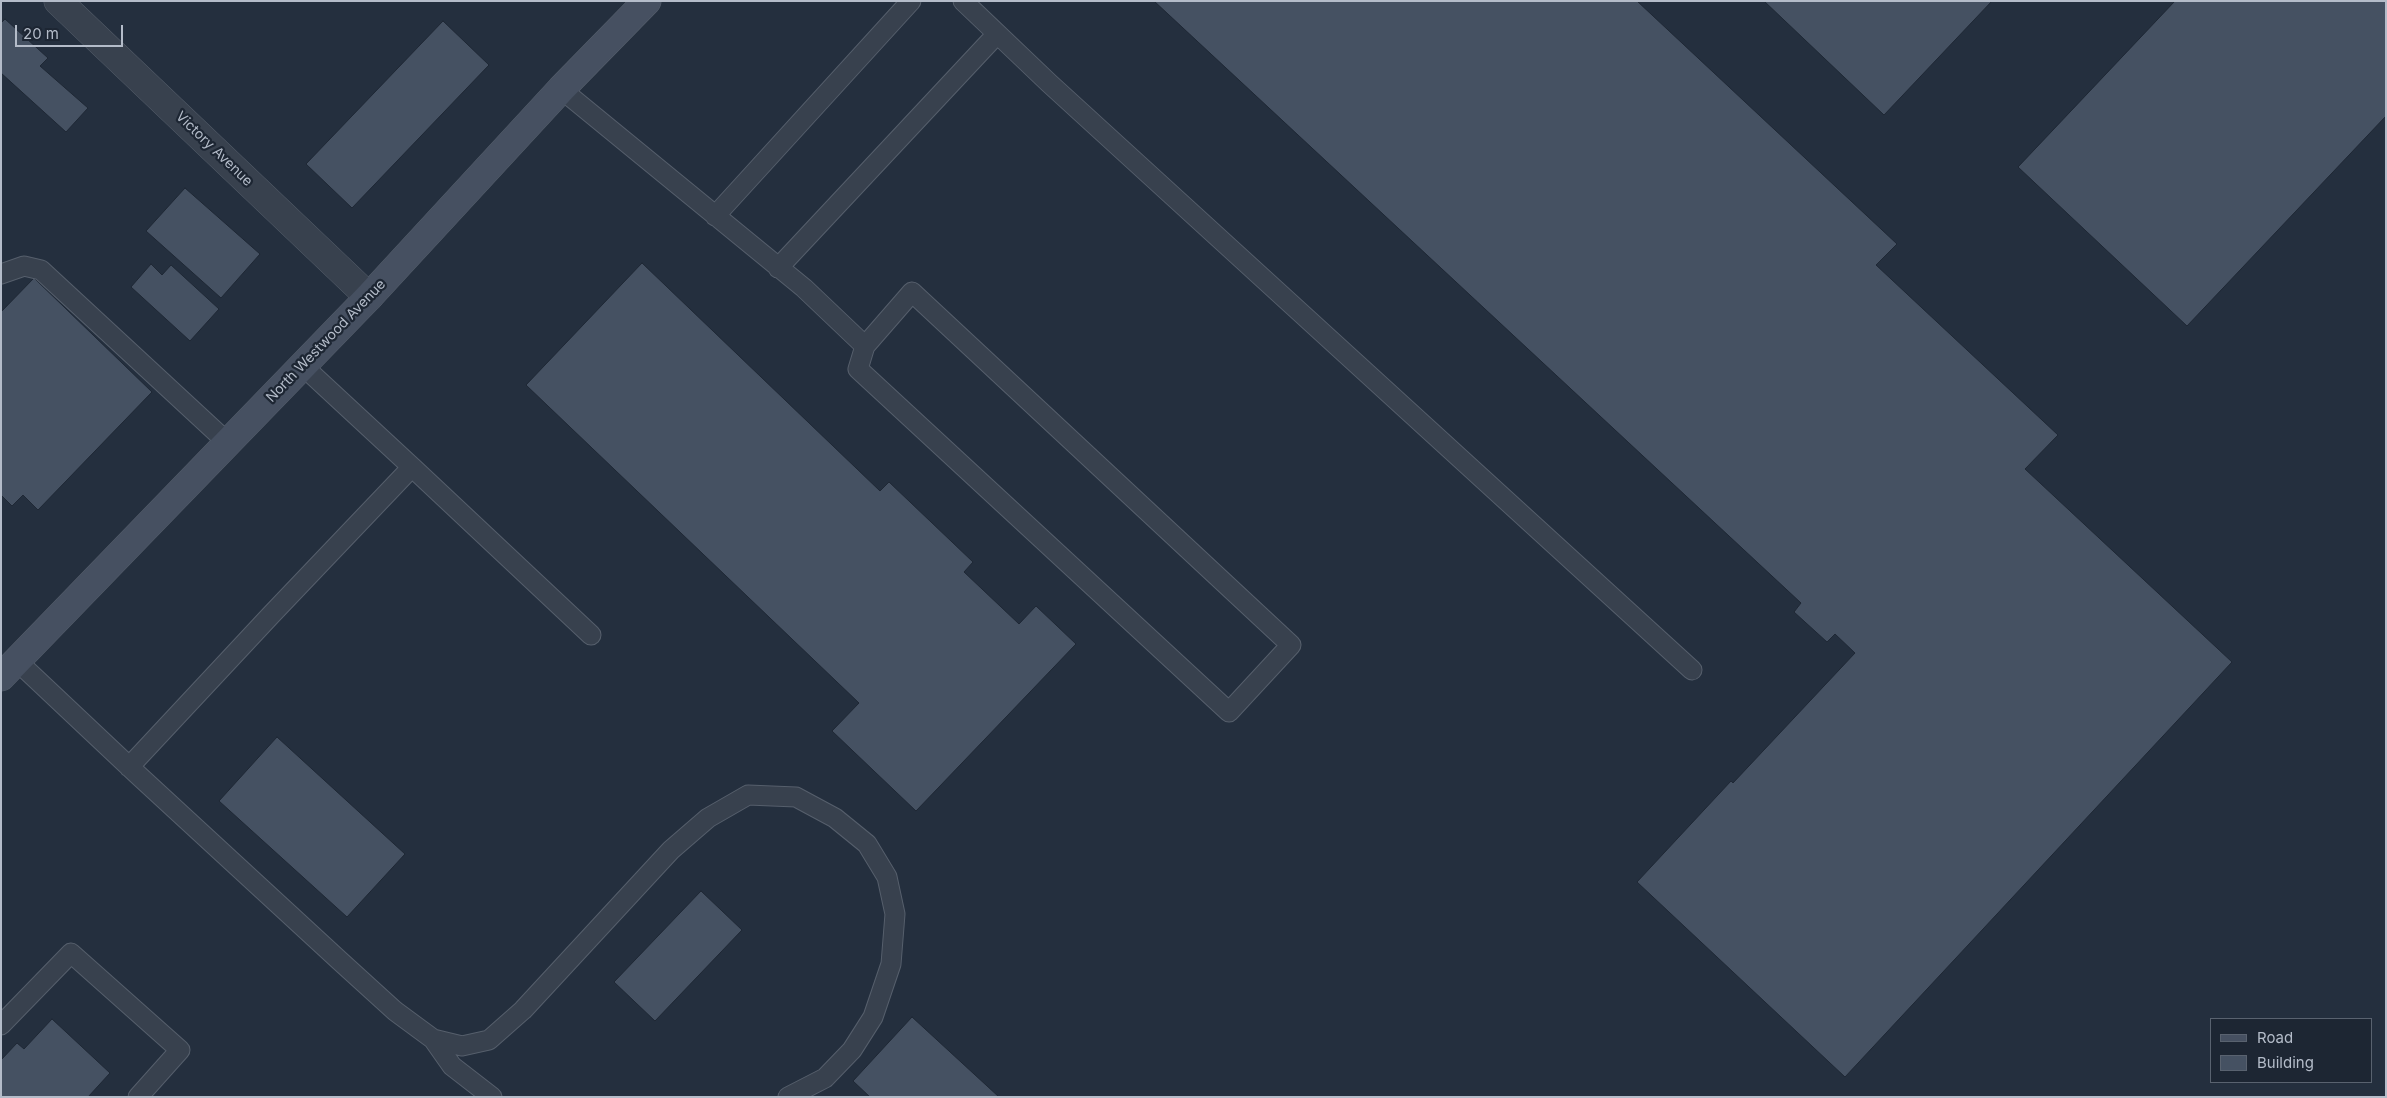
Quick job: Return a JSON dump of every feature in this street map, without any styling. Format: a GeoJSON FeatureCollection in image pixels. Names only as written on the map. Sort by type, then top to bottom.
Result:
{"type":"FeatureCollection","features":[{"type":"Feature","properties":{"kind":"street","name":"Victory Avenue"},"geometry":{"type":"LineString","coordinates":[[58,1],[369,297]]}},
{"type":"Feature","properties":{"kind":"street","name":"North Westwood Avenue"},"geometry":{"type":"LineString","coordinates":[[9,669],[369,297],[561,90],[647,1]]}},
{"type":"Feature","properties":{"kind":"lane"},"geometry":{"type":"LineString","coordinates":[[715,216],[911,1]]}},
{"type":"Feature","properties":{"kind":"lane"},"geometry":{"type":"LineString","coordinates":[[963,1],[1692,670]]}},
{"type":"Feature","properties":{"kind":"lane"},"geometry":{"type":"LineString","coordinates":[[778,268],[997,34]]}},
{"type":"Feature","properties":{"kind":"lane"},"geometry":{"type":"LineString","coordinates":[[561,90],[804,288],[865,346]]}},
{"type":"Feature","properties":{"kind":"lane"},"geometry":{"type":"LineString","coordinates":[[1,274],[24,266],[41,270],[228,443]]}},
{"type":"Feature","properties":{"kind":"lane"},"geometry":{"type":"LineString","coordinates":[[912,292],[1291,645],[1229,712],[858,369],[865,346],[912,292]]}},
{"type":"Feature","properties":{"kind":"lane"},"geometry":{"type":"LineString","coordinates":[[303,366],[591,635]]}},
{"type":"Feature","properties":{"kind":"lane"},"geometry":{"type":"LineString","coordinates":[[129,767],[412,467]]}},
{"type":"Feature","properties":{"kind":"lane"},"geometry":{"type":"LineString","coordinates":[[9,669],[129,767],[388,1005],[433,1039],[452,1066],[492,1097]]}},
{"type":"Feature","properties":{"kind":"lane"},"geometry":{"type":"LineString","coordinates":[[433,1039],[462,1046],[488,1040],[523,1010],[671,850],[708,818],[748,795],[796,797],[835,818],[867,844],[887,877],[895,914],[891,964],[873,1017],[852,1050],[825,1078],[788,1097]]}},
{"type":"Feature","properties":{"kind":"lane"},"geometry":{"type":"LineString","coordinates":[[1,1025],[71,954],[180,1050],[138,1097]]}},
{"type":"Feature","properties":{"kind":"building"},"geometry":{"type":"Polygon","coordinates":[[[1154,1],[1637,1],[1897,244],[1876,265],[2058,435],[2025,469],[2232,662],[1845,1077],[1637,882],[1731,781],[1733,783],[1855,653],[1835,634],[1827,642],[1794,612],[1801,603],[1154,1]]]}},
{"type":"Feature","properties":{"kind":"building"},"geometry":{"type":"Polygon","coordinates":[[[1764,1],[1992,1],[1884,115],[1764,1]]]}},
{"type":"Feature","properties":{"kind":"building"},"geometry":{"type":"Polygon","coordinates":[[[2175,1],[2386,1],[2386,116],[2187,326],[2018,167],[2175,1]]]}},
{"type":"Feature","properties":{"kind":"building"},"geometry":{"type":"Polygon","coordinates":[[[5,19],[48,58],[40,66],[88,108],[66,132],[1,73],[1,23],[5,19]]]}},
{"type":"Feature","properties":{"kind":"building"},"geometry":{"type":"Polygon","coordinates":[[[443,21],[489,65],[352,208],[306,164],[443,21]]]}},
{"type":"Feature","properties":{"kind":"building"},"geometry":{"type":"Polygon","coordinates":[[[185,188],[260,254],[221,298],[146,231],[185,188]]]}},
{"type":"Feature","properties":{"kind":"building"},"geometry":{"type":"Polygon","coordinates":[[[642,263],[880,491],[889,482],[973,562],[964,572],[1019,624],[1036,606],[1076,644],[916,811],[832,731],[859,703],[526,385],[642,263]]]}},
{"type":"Feature","properties":{"kind":"building"},"geometry":{"type":"Polygon","coordinates":[[[151,264],[162,275],[171,265],[219,309],[190,341],[131,287],[151,264]]]}},
{"type":"Feature","properties":{"kind":"building"},"geometry":{"type":"Polygon","coordinates":[[[34,278],[152,392],[38,510],[23,495],[12,506],[1,495],[1,312],[34,278]]]}},
{"type":"Feature","properties":{"kind":"building"},"geometry":{"type":"Polygon","coordinates":[[[277,737],[405,854],[347,917],[219,801],[277,737]]]}},
{"type":"Feature","properties":{"kind":"building"},"geometry":{"type":"Polygon","coordinates":[[[701,891],[742,930],[655,1021],[614,982],[701,891]]]}},
{"type":"Feature","properties":{"kind":"building"},"geometry":{"type":"Polygon","coordinates":[[[912,1017],[999,1097],[870,1097],[853,1081],[912,1017]]]}},
{"type":"Feature","properties":{"kind":"building"},"geometry":{"type":"Polygon","coordinates":[[[52,1019],[110,1073],[88,1097],[1,1097],[1,1060],[17,1043],[24,1049],[52,1019]]]}}]}
